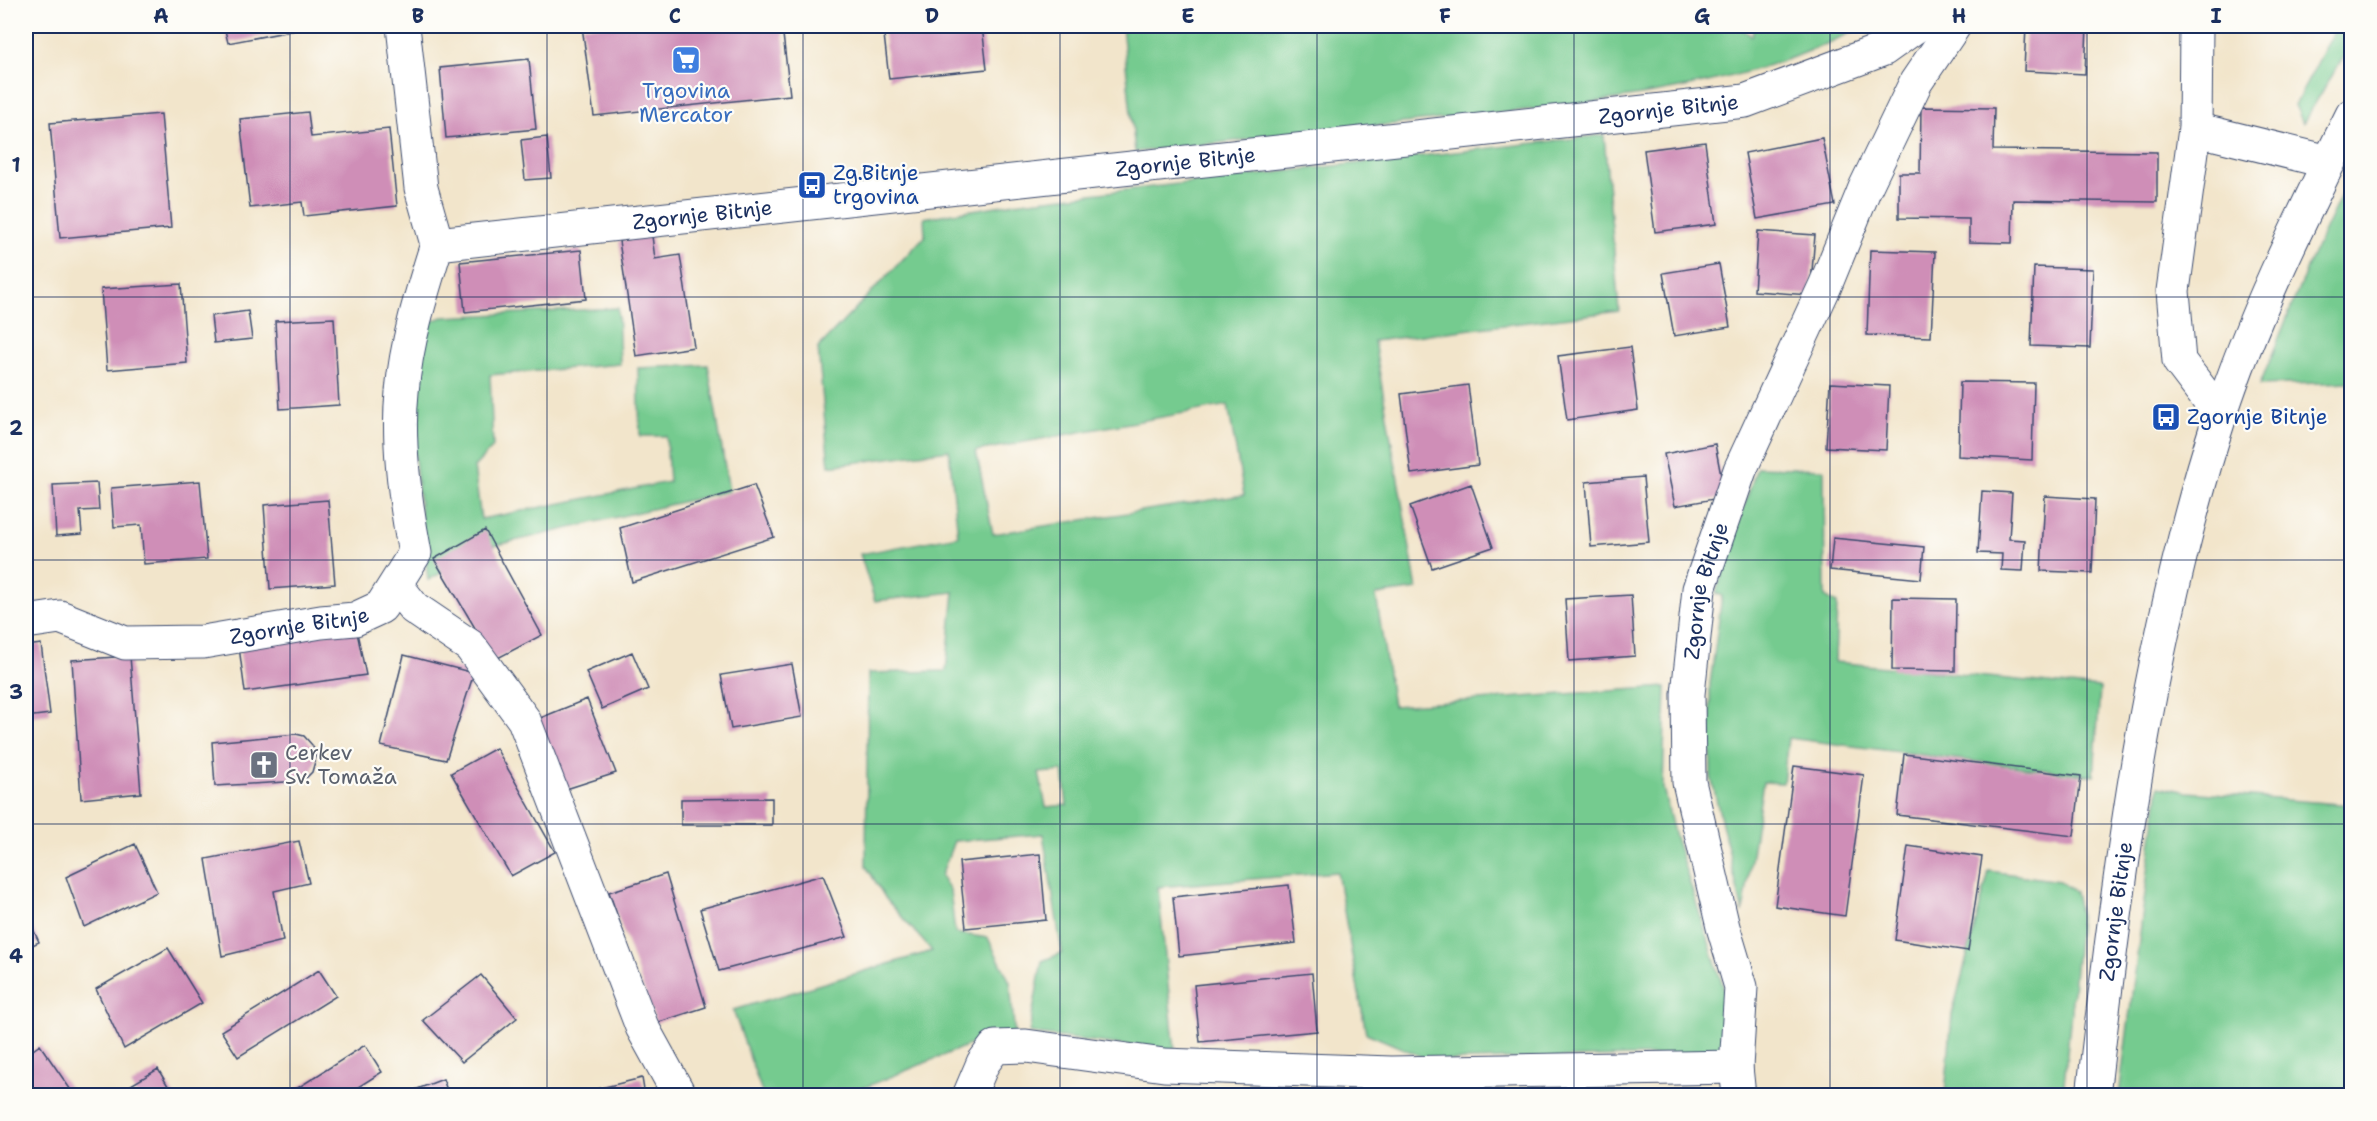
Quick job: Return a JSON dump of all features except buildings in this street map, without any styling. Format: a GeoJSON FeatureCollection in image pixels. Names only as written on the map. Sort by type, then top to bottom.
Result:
{"type":"FeatureCollection","features":[{"type":"Feature","properties":{"kind":"street"},"geometry":{"type":"LineString","coordinates":[[403,26],[421,188],[437,244]]}},
{"type":"Feature","properties":{"kind":"street","name":"Zgornje Bitnje"},"geometry":{"type":"LineString","coordinates":[[26,622],[60,617],[125,643],[203,642],[321,622],[355,619],[381,607],[415,553],[408,518],[401,394],[405,362],[437,244],[1745,101],[1884,50],[1916,26]]}},
{"type":"Feature","properties":{"kind":"street","name":"Zgornje Bitnje"},"geometry":{"type":"LineString","coordinates":[[1738,1081],[1741,987],[1723,927],[1689,782],[1688,694],[1699,590],[1740,470],[1825,286],[1865,188],[1916,82],[1954,26]]}},
{"type":"Feature","properties":{"kind":"street"},"geometry":{"type":"LineString","coordinates":[[2196,26],[2195,129],[2173,291],[2178,361],[2220,414]]}},
{"type":"Feature","properties":{"kind":"street","name":"Zgornje Bitnje"},"geometry":{"type":"LineString","coordinates":[[2093,1095],[2131,799],[2172,594],[2220,414],[2286,250],[2352,115]]}},
{"type":"Feature","properties":{"kind":"street"},"geometry":{"type":"LineString","coordinates":[[2195,129],[2329,162]]}},
{"type":"Feature","properties":{"kind":"street"},"geometry":{"type":"LineString","coordinates":[[396,585],[414,608],[470,646],[524,720],[642,1027],[680,1095]]}},
{"type":"Feature","properties":{"kind":"street"},"geometry":{"type":"LineString","coordinates":[[969,1095],[983,1063],[995,1047],[1026,1046],[1164,1065],[1738,1081]]}},
{"type":"Feature","properties":{"kind":"green space"},"geometry":{"type":"Polygon","coordinates":[[[1122,26],[1737,26],[1752,36],[1754,26],[1863,26],[1817,48],[1768,66],[1666,91],[1562,106],[1135,152],[1122,26]]]}},
{"type":"Feature","properties":{"kind":"green space"},"geometry":{"type":"Polygon","coordinates":[[[2337,26],[2351,26],[2351,45],[2303,123],[2295,105],[2337,26]]]}},
{"type":"Feature","properties":{"kind":"green space"},"geometry":{"type":"Polygon","coordinates":[[[1604,135],[1619,311],[1374,341],[1417,589],[1376,595],[1393,706],[1666,687],[1663,788],[1675,837],[1723,986],[1727,1041],[1717,1054],[1432,1061],[1366,1033],[1337,872],[1158,887],[1175,1052],[1029,1033],[1042,961],[1062,953],[1043,834],[954,841],[941,876],[950,890],[955,933],[988,938],[1010,982],[1015,1038],[986,1038],[846,1095],[763,1095],[733,1010],[932,951],[886,899],[866,866],[868,673],[946,671],[954,592],[875,601],[860,554],[958,536],[949,450],[829,466],[818,348],[925,236],[924,218],[1021,202],[1604,135]],[[1228,405],[976,451],[993,534],[1244,495],[1228,405]],[[1063,771],[1039,773],[1046,807],[1067,805],[1063,771]]]}},
{"type":"Feature","properties":{"kind":"green space"},"geometry":{"type":"Polygon","coordinates":[[[2351,174],[2351,382],[2260,385],[2309,263],[2351,174]]]}},
{"type":"Feature","properties":{"kind":"green space"},"geometry":{"type":"Polygon","coordinates":[[[618,308],[620,364],[490,375],[493,447],[474,467],[481,519],[669,482],[666,436],[640,436],[638,368],[708,365],[729,491],[489,547],[428,580],[410,414],[426,323],[443,317],[618,308]]]}},
{"type":"Feature","properties":{"kind":"green space"},"geometry":{"type":"Polygon","coordinates":[[[1757,467],[1824,469],[1825,597],[1837,603],[1835,662],[2100,688],[2094,776],[1788,738],[1783,783],[1763,782],[1743,913],[1711,777],[1710,684],[1722,596],[1716,593],[1757,467]]]}},
{"type":"Feature","properties":{"kind":"green space"},"geometry":{"type":"Polygon","coordinates":[[[2159,786],[2187,792],[2351,805],[2351,1095],[2119,1095],[2159,786]]]}},
{"type":"Feature","properties":{"kind":"green space"},"geometry":{"type":"Polygon","coordinates":[[[1989,871],[2059,881],[2075,892],[2080,917],[2063,1095],[1945,1095],[1952,1015],[1989,871]]]}},
{"type":"Feature","properties":{"kind":"place","name":"Trgovina Mercator"},"geometry":{"type":"Point","coordinates":[686,60]}},
{"type":"Feature","properties":{"kind":"place","name":"Zg.Bitnje trgovina"},"geometry":{"type":"Point","coordinates":[812,185]}},
{"type":"Feature","properties":{"kind":"place","name":"Zgornje Bitnje"},"geometry":{"type":"Point","coordinates":[2166,417]}},
{"type":"Feature","properties":{"kind":"place","name":"Cerkev Sv. Tomaža"},"geometry":{"type":"Point","coordinates":[264,765]}}]}
